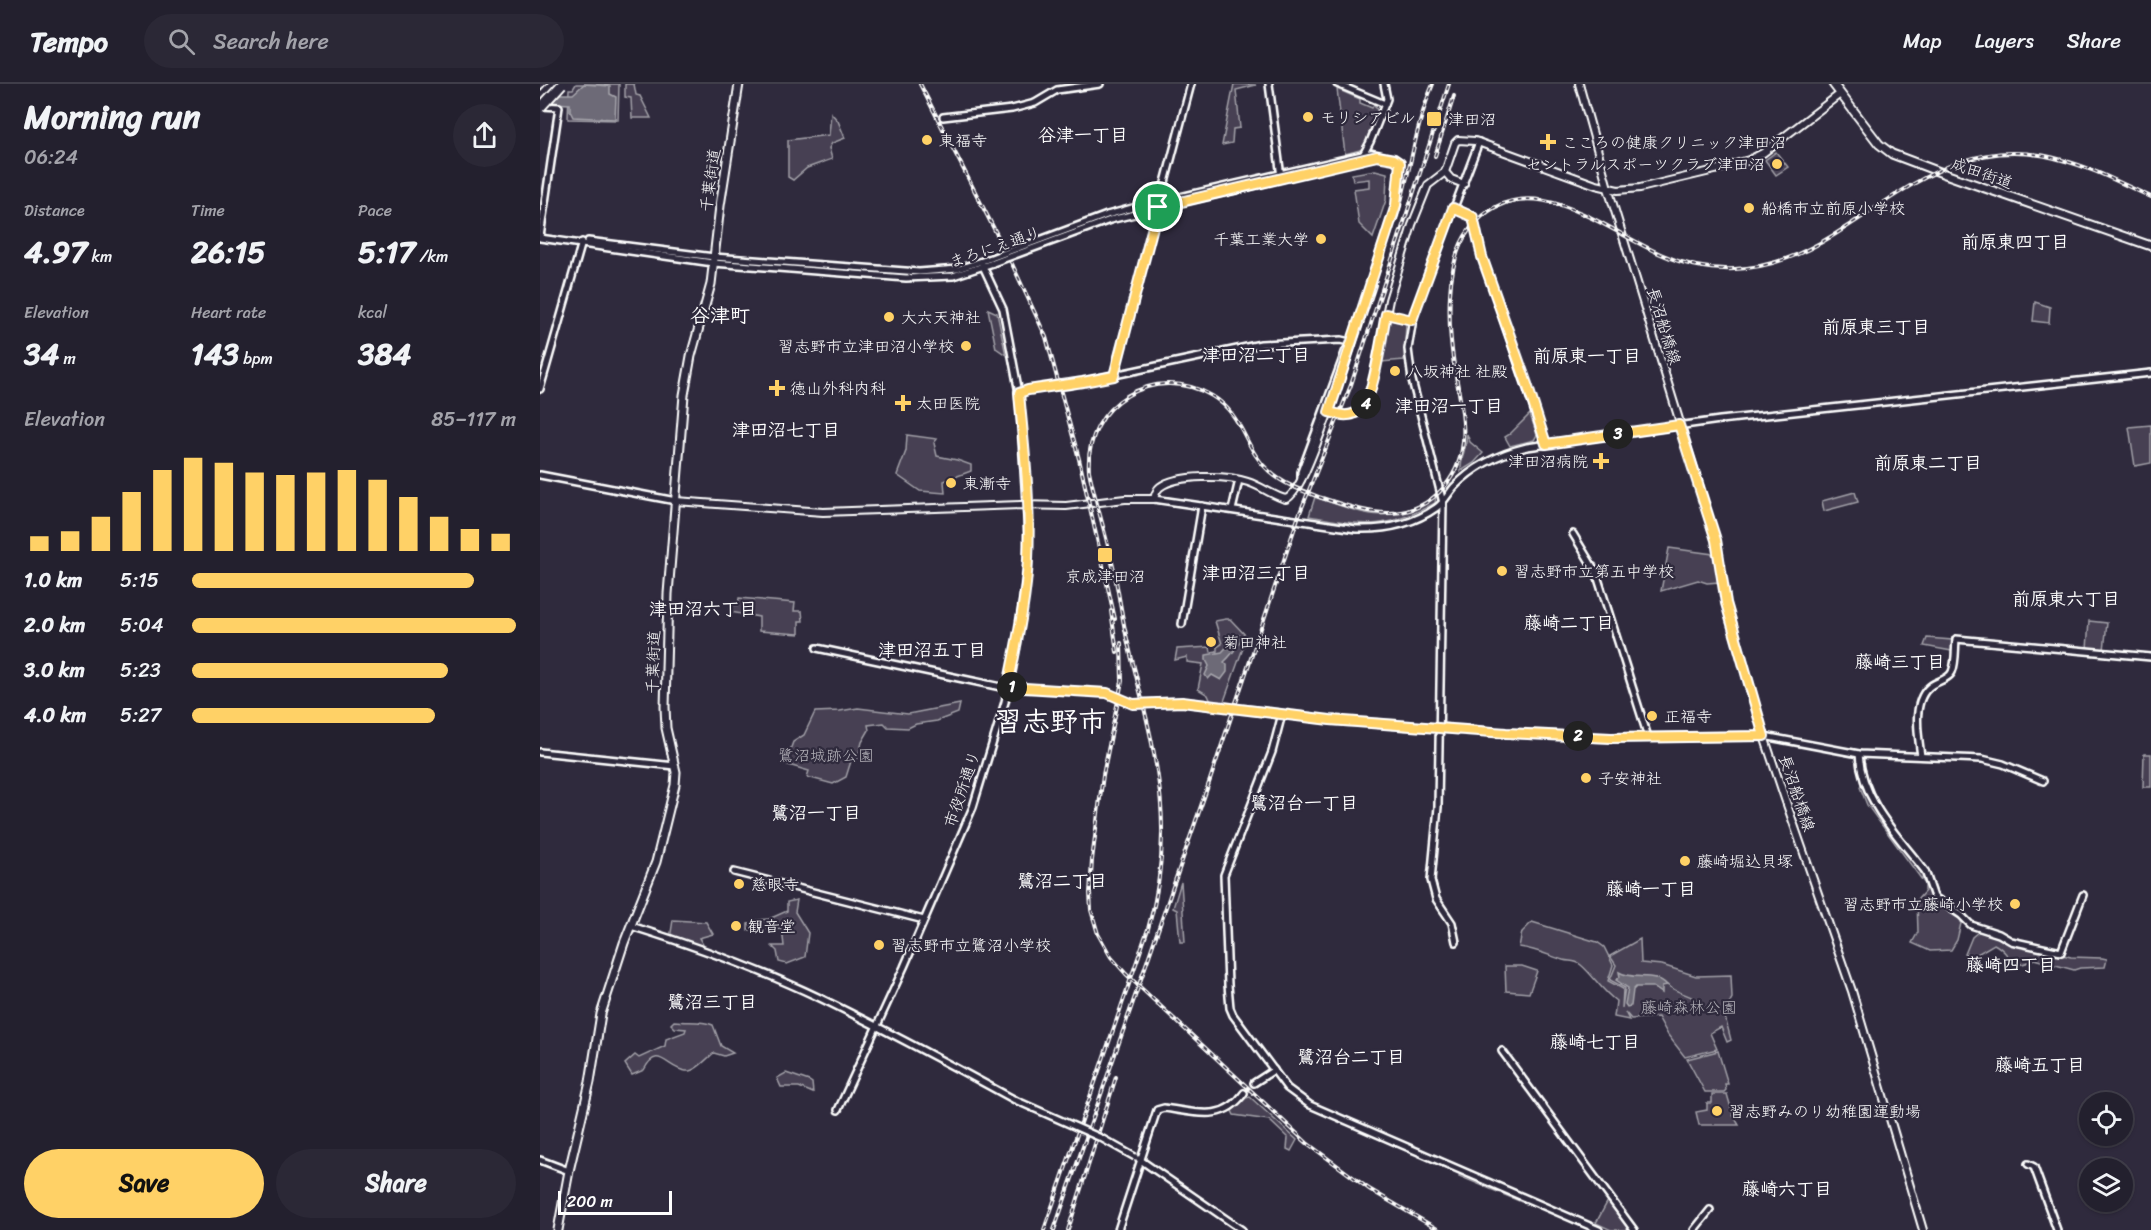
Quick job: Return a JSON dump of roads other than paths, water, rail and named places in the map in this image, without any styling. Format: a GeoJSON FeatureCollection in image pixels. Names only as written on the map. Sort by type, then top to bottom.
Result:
{"type":"FeatureCollection","features":[{"type":"Feature","properties":{"kind":"highway"},"geometry":{"type":"LineString","coordinates":[[540,98],[553,84]]}},
{"type":"Feature","properties":{"kind":"highway"},"geometry":{"type":"LineString","coordinates":[[540,107],[562,84]]}},
{"type":"Feature","properties":{"kind":"highway","name":"千葉街道"},"geometry":{"type":"LineString","coordinates":[[558,1230],[590,1082],[601,1014],[656,862],[675,785],[675,765],[667,731],[665,707],[668,594],[684,395],[691,356],[710,291],[739,84]]}},
{"type":"Feature","properties":{"kind":"highway","name":"成田街道"},"geometry":{"type":"LineString","coordinates":[[1833,84],[1880,144],[1898,157],[2151,246]]}},
{"type":"Feature","properties":{"kind":"main road","name":"長沼船橋線"},"geometry":{"type":"LineString","coordinates":[[1579,84],[1679,425],[1716,540],[1726,603],[1764,736],[1852,990],[1923,1230]]}},
{"type":"Feature","properties":{"kind":"main road"},"geometry":{"type":"LineString","coordinates":[[676,501],[823,512],[1028,505],[1065,506],[1131,498],[1154,499],[1160,487],[1206,477],[1239,480],[1265,488],[1284,500],[1292,496],[1301,481],[1329,412],[1347,416],[1357,413],[1365,406],[1370,394],[1386,314],[1402,256],[1427,187],[1445,172],[1458,140],[1479,142],[1608,188],[1625,190],[1749,160],[1775,145],[1840,94]]}},
{"type":"Feature","properties":{"kind":"main road"},"geometry":{"type":"LineString","coordinates":[[1445,172],[1453,180],[1464,184]]}},
{"type":"Feature","properties":{"kind":"street"},"geometry":{"type":"LineString","coordinates":[[943,117],[1012,109],[1035,103],[1057,90],[1100,84]]}},
{"type":"Feature","properties":{"kind":"street"},"geometry":{"type":"LineString","coordinates":[[1114,376],[1191,84]]}},
{"type":"Feature","properties":{"kind":"street"},"geometry":{"type":"LineString","coordinates":[[1269,84],[1281,176]]}},
{"type":"Feature","properties":{"kind":"street"},"geometry":{"type":"LineString","coordinates":[[1337,84],[1384,104]]}},
{"type":"Feature","properties":{"kind":"street"},"geometry":{"type":"LineString","coordinates":[[1363,155],[1387,96],[1383,84]]}},
{"type":"Feature","properties":{"kind":"street"},"geometry":{"type":"LineString","coordinates":[[540,107],[558,107],[540,236]]}},
{"type":"Feature","properties":{"kind":"street"},"geometry":{"type":"LineString","coordinates":[[1456,942],[1452,922],[1436,899],[1431,880],[1438,807],[1443,503],[1410,375],[1408,349],[1412,320],[1479,142]]}},
{"type":"Feature","properties":{"kind":"street","name":"まろにえ通り"},"geometry":{"type":"LineString","coordinates":[[1281,176],[1371,153],[1398,159],[1396,205],[1351,340]]}},
{"type":"Feature","properties":{"kind":"street","name":"まろにえ通り"},"geometry":{"type":"LineString","coordinates":[[540,236],[714,260],[919,272],[947,271],[982,265],[1109,218],[1281,176],[1377,156]]}},
{"type":"Feature","properties":{"kind":"street"},"geometry":{"type":"LineString","coordinates":[[1453,208],[1473,217],[1482,257],[1546,444]]}},
{"type":"Feature","properties":{"kind":"street"},"geometry":{"type":"LineString","coordinates":[[540,389],[582,242]]}},
{"type":"Feature","properties":{"kind":"street","name":"市役所通り"},"geometry":{"type":"LineString","coordinates":[[838,1110],[973,807],[1008,687],[1019,630],[1028,563],[1028,505],[1019,393],[1004,309],[982,265]]}},
{"type":"Feature","properties":{"kind":"street"},"geometry":{"type":"LineString","coordinates":[[1386,314],[1412,320]]}},
{"type":"Feature","properties":{"kind":"street"},"geometry":{"type":"LineString","coordinates":[[1329,412],[1351,340]]}},
{"type":"Feature","properties":{"kind":"street"},"geometry":{"type":"LineString","coordinates":[[1019,393],[1114,376],[1261,344],[1351,340]]}},
{"type":"Feature","properties":{"kind":"street"},"geometry":{"type":"LineString","coordinates":[[1301,481],[1301,472],[1343,355],[1351,340]]}},
{"type":"Feature","properties":{"kind":"street"},"geometry":{"type":"LineString","coordinates":[[1154,499],[1356,529],[1373,529],[1407,523],[1423,516],[1443,503],[1460,482],[1489,460],[1508,452],[1546,444],[1679,425],[2151,373]]}},
{"type":"Feature","properties":{"kind":"street"},"geometry":{"type":"LineString","coordinates":[[540,475],[676,501]]}},
{"type":"Feature","properties":{"kind":"street"},"geometry":{"type":"LineString","coordinates":[[1232,510],[1239,480]]}},
{"type":"Feature","properties":{"kind":"street"},"geometry":{"type":"LineString","coordinates":[[1182,624],[1202,506]]}},
{"type":"Feature","properties":{"kind":"street"},"geometry":{"type":"LineString","coordinates":[[1573,534],[1596,572],[1648,737]]}},
{"type":"Feature","properties":{"kind":"street"},"geometry":{"type":"LineString","coordinates":[[1921,756],[1917,724],[1922,696],[1928,687],[1952,672],[1956,639],[2151,657]]}},
{"type":"Feature","properties":{"kind":"street"},"geometry":{"type":"LineString","coordinates":[[817,648],[1008,687],[1107,693],[1133,704],[1182,702],[1282,714],[1439,728],[1611,738],[1764,736],[1859,754],[1982,759],[2003,764],[2043,781]]}},
{"type":"Feature","properties":{"kind":"street"},"geometry":{"type":"LineString","coordinates":[[1282,714],[1272,752],[1224,875],[1230,1008],[1274,1071],[1294,1094],[1321,1111],[1599,1230]]}},
{"type":"Feature","properties":{"kind":"street"},"geometry":{"type":"LineString","coordinates":[[540,751],[675,765]]}},
{"type":"Feature","properties":{"kind":"street"},"geometry":{"type":"LineString","coordinates":[[1859,754],[1866,789],[1877,809],[1925,871],[1931,892],[1937,900],[1961,915],[1971,925],[1999,934],[2011,941],[2061,952],[2083,895]]}},
{"type":"Feature","properties":{"kind":"street"},"geometry":{"type":"LineString","coordinates":[[734,872],[924,920]]}},
{"type":"Feature","properties":{"kind":"street"},"geometry":{"type":"LineString","coordinates":[[631,926],[766,975],[876,1025],[1015,1100],[1101,1138],[1138,1158],[1242,1230]]}},
{"type":"Feature","properties":{"kind":"street"},"geometry":{"type":"LineString","coordinates":[[1502,1051],[1634,1230]]}},
{"type":"Feature","properties":{"kind":"street"},"geometry":{"type":"LineString","coordinates":[[1254,1083],[1274,1071]]}},
{"type":"Feature","properties":{"kind":"street"},"geometry":{"type":"LineString","coordinates":[[1118,1230],[1138,1158],[1157,1110],[1164,1108],[1216,1114],[1229,1110],[1244,1093]]}},
{"type":"Feature","properties":{"kind":"street"},"geometry":{"type":"LineString","coordinates":[[540,1160],[569,1171]]}},
{"type":"Feature","properties":{"kind":"street"},"geometry":{"type":"LineString","coordinates":[[2028,1164],[2034,1167],[2057,1230]]}},
{"type":"Feature","properties":{"kind":"street"},"geometry":{"type":"LineString","coordinates":[[1694,1230],[1710,1210]]}},
{"type":"Feature","properties":{"kind":"waterway"},"geometry":{"type":"LineString","coordinates":[[1667,985],[1701,1003]]}},
{"type":"Feature","properties":{"kind":"railway"},"geometry":{"type":"LineString","coordinates":[[920,84],[1013,266],[1046,337],[1079,459],[1115,619]]}},
{"type":"Feature","properties":{"kind":"railway"},"geometry":{"type":"LineString","coordinates":[[1395,222],[1421,118],[1433,84]]}},
{"type":"Feature","properties":{"kind":"railway"},"geometry":{"type":"LineString","coordinates":[[1054,1230],[1299,515],[1351,385],[1449,84]]}},
{"type":"Feature","properties":{"kind":"railway"},"geometry":{"type":"LineString","coordinates":[[1435,156],[1454,96]]}},
{"type":"Feature","properties":{"kind":"railway"},"geometry":{"type":"LineString","coordinates":[[1044,1230],[1148,929],[1157,891],[1161,854],[1162,819],[1153,751],[1113,567],[1089,471],[1091,447],[1098,426],[1111,409],[1127,396],[1147,387],[1168,384],[1190,387],[1212,396],[1223,404],[1238,422],[1254,453],[1269,471],[1281,480],[1308,493],[1354,508],[1386,513],[1402,512],[1417,508],[1445,486],[1460,458],[1463,443],[1462,412],[1450,332],[1452,276],[1462,242],[1470,229],[1492,209],[1516,200],[1540,200],[1566,207],[1591,218],[1671,259],[1707,268],[1735,269],[1767,264],[1796,255],[1838,233],[1925,177],[1975,157],[2002,153],[2031,154],[2062,160],[2096,172],[2151,197]]}},
{"type":"Feature","properties":{"kind":"railway"},"geometry":{"type":"LineString","coordinates":[[1333,410],[1375,285]]}},
{"type":"Feature","properties":{"kind":"railway"},"geometry":{"type":"LineString","coordinates":[[1111,611],[1117,652]]}},
{"type":"Feature","properties":{"kind":"railway"},"geometry":{"type":"LineString","coordinates":[[1121,643],[1122,681],[1103,775],[1092,860],[1091,910],[1098,934],[1111,957],[1126,974],[1307,1143],[1369,1189],[1439,1230]]}},
{"type":"Feature","properties":{"kind":"railway"},"geometry":{"type":"LineString","coordinates":[[1068,1230],[1116,1077]]}},
{"type":"Feature","properties":{"kind":"place","name":"モリシアビル"},"geometry":{"type":"Point","coordinates":[1308,117]}},
{"type":"Feature","properties":{"kind":"place","name":"津田沼"},"geometry":{"type":"Point","coordinates":[1434,119]}},
{"type":"Feature","properties":{"kind":"place","name":"東福寺"},"geometry":{"type":"Point","coordinates":[927,140]}},
{"type":"Feature","properties":{"kind":"place","name":"こころの健康クリニック津田沼"},"geometry":{"type":"Point","coordinates":[1548,142]}},
{"type":"Feature","properties":{"kind":"place","name":"セントラルスポーツクラブ津田沼"},"geometry":{"type":"Point","coordinates":[1777,164]}},
{"type":"Feature","properties":{"kind":"place","name":"船橋市立前原小学校"},"geometry":{"type":"Point","coordinates":[1749,208]}},
{"type":"Feature","properties":{"kind":"place","name":"千葉工業大学"},"geometry":{"type":"Point","coordinates":[1321,239]}},
{"type":"Feature","properties":{"kind":"place","name":"大六天神社"},"geometry":{"type":"Point","coordinates":[889,317]}},
{"type":"Feature","properties":{"kind":"place","name":"習志野市立津田沼小学校"},"geometry":{"type":"Point","coordinates":[966,346]}},
{"type":"Feature","properties":{"kind":"place","name":"八坂神社 社殿"},"geometry":{"type":"Point","coordinates":[1395,371]}},
{"type":"Feature","properties":{"kind":"place","name":"徳山外科内科"},"geometry":{"type":"Point","coordinates":[777,388]}},
{"type":"Feature","properties":{"kind":"place","name":"太田医院"},"geometry":{"type":"Point","coordinates":[903,403]}},
{"type":"Feature","properties":{"kind":"place","name":"津田沼病院"},"geometry":{"type":"Point","coordinates":[1601,461]}},
{"type":"Feature","properties":{"kind":"place","name":"東漸寺"},"geometry":{"type":"Point","coordinates":[951,483]}},
{"type":"Feature","properties":{"kind":"place","name":"京成津田沼"},"geometry":{"type":"Point","coordinates":[1105,555]}},
{"type":"Feature","properties":{"kind":"place","name":"習志野市立第五中学校"},"geometry":{"type":"Point","coordinates":[1502,571]}},
{"type":"Feature","properties":{"kind":"place","name":"菊田神社"},"geometry":{"type":"Point","coordinates":[1211,642]}},
{"type":"Feature","properties":{"kind":"place","name":"正福寺"},"geometry":{"type":"Point","coordinates":[1652,716]}},
{"type":"Feature","properties":{"kind":"place","name":"子安神社"},"geometry":{"type":"Point","coordinates":[1586,778]}},
{"type":"Feature","properties":{"kind":"place","name":"藤崎堀込貝塚"},"geometry":{"type":"Point","coordinates":[1685,861]}},
{"type":"Feature","properties":{"kind":"place","name":"慈眼寺"},"geometry":{"type":"Point","coordinates":[739,884]}},
{"type":"Feature","properties":{"kind":"place","name":"習志野市立藤崎小学校"},"geometry":{"type":"Point","coordinates":[2015,904]}},
{"type":"Feature","properties":{"kind":"place","name":"観音堂"},"geometry":{"type":"Point","coordinates":[736,926]}},
{"type":"Feature","properties":{"kind":"place","name":"習志野市立鷺沼小学校"},"geometry":{"type":"Point","coordinates":[879,945]}},
{"type":"Feature","properties":{"kind":"place","name":"習志野みのり幼稚園運動場"},"geometry":{"type":"Point","coordinates":[1717,1111]}},
{"type":"Feature","properties":{"kind":"district","name":"谷津一丁目"},"geometry":{"type":"Point","coordinates":[1083,135]}},
{"type":"Feature","properties":{"kind":"district","name":"前原東四丁目"},"geometry":{"type":"Point","coordinates":[2015,242]}},
{"type":"Feature","properties":{"kind":"district","name":"谷津町"},"geometry":{"type":"Point","coordinates":[720,315]}},
{"type":"Feature","properties":{"kind":"district","name":"前原東三丁目"},"geometry":{"type":"Point","coordinates":[1876,327]}},
{"type":"Feature","properties":{"kind":"district","name":"津田沼二丁目"},"geometry":{"type":"Point","coordinates":[1256,355]}},
{"type":"Feature","properties":{"kind":"district","name":"前原東一丁目"},"geometry":{"type":"Point","coordinates":[1587,356]}},
{"type":"Feature","properties":{"kind":"district","name":"津田沼一丁目"},"geometry":{"type":"Point","coordinates":[1449,406]}},
{"type":"Feature","properties":{"kind":"district","name":"津田沼七丁目"},"geometry":{"type":"Point","coordinates":[786,430]}},
{"type":"Feature","properties":{"kind":"district","name":"前原東二丁目"},"geometry":{"type":"Point","coordinates":[1928,463]}},
{"type":"Feature","properties":{"kind":"district","name":"津田沼三丁目"},"geometry":{"type":"Point","coordinates":[1256,573]}},
{"type":"Feature","properties":{"kind":"district","name":"前原東六丁目"},"geometry":{"type":"Point","coordinates":[2066,599]}},
{"type":"Feature","properties":{"kind":"district","name":"津田沼六丁目"},"geometry":{"type":"Point","coordinates":[703,609]}},
{"type":"Feature","properties":{"kind":"district","name":"藤崎二丁目"},"geometry":{"type":"Point","coordinates":[1569,623]}},
{"type":"Feature","properties":{"kind":"district","name":"津田沼五丁目"},"geometry":{"type":"Point","coordinates":[932,650]}},
{"type":"Feature","properties":{"kind":"district","name":"藤崎三丁目"},"geometry":{"type":"Point","coordinates":[1900,662]}},
{"type":"Feature","properties":{"kind":"district","name":"習志野市"},"geometry":{"type":"Point","coordinates":[1050,721]}},
{"type":"Feature","properties":{"kind":"district","name":"鷺沼台一丁目"},"geometry":{"type":"Point","coordinates":[1304,803]}},
{"type":"Feature","properties":{"kind":"district","name":"鷺沼一丁目"},"geometry":{"type":"Point","coordinates":[816,813]}},
{"type":"Feature","properties":{"kind":"district","name":"鷺沼二丁目"},"geometry":{"type":"Point","coordinates":[1062,881]}},
{"type":"Feature","properties":{"kind":"district","name":"藤崎一丁目"},"geometry":{"type":"Point","coordinates":[1651,889]}},
{"type":"Feature","properties":{"kind":"district","name":"藤崎四丁目"},"geometry":{"type":"Point","coordinates":[2011,965]}},
{"type":"Feature","properties":{"kind":"district","name":"鷺沼三丁目"},"geometry":{"type":"Point","coordinates":[712,1002]}},
{"type":"Feature","properties":{"kind":"district","name":"藤崎七丁目"},"geometry":{"type":"Point","coordinates":[1595,1042]}},
{"type":"Feature","properties":{"kind":"district","name":"鷺沼台二丁目"},"geometry":{"type":"Point","coordinates":[1351,1057]}},
{"type":"Feature","properties":{"kind":"district","name":"藤崎五丁目"},"geometry":{"type":"Point","coordinates":[2040,1065]}},
{"type":"Feature","properties":{"kind":"district","name":"藤崎六丁目"},"geometry":{"type":"Point","coordinates":[1787,1189]}},
{"type":"Feature","properties":{"kind":"park label","name":"鷺沼城跡公園"},"geometry":{"type":"Point","coordinates":[826,755]}},
{"type":"Feature","properties":{"kind":"park label","name":"藤崎森林公園"},"geometry":{"type":"Point","coordinates":[1689,1007]}}]}
